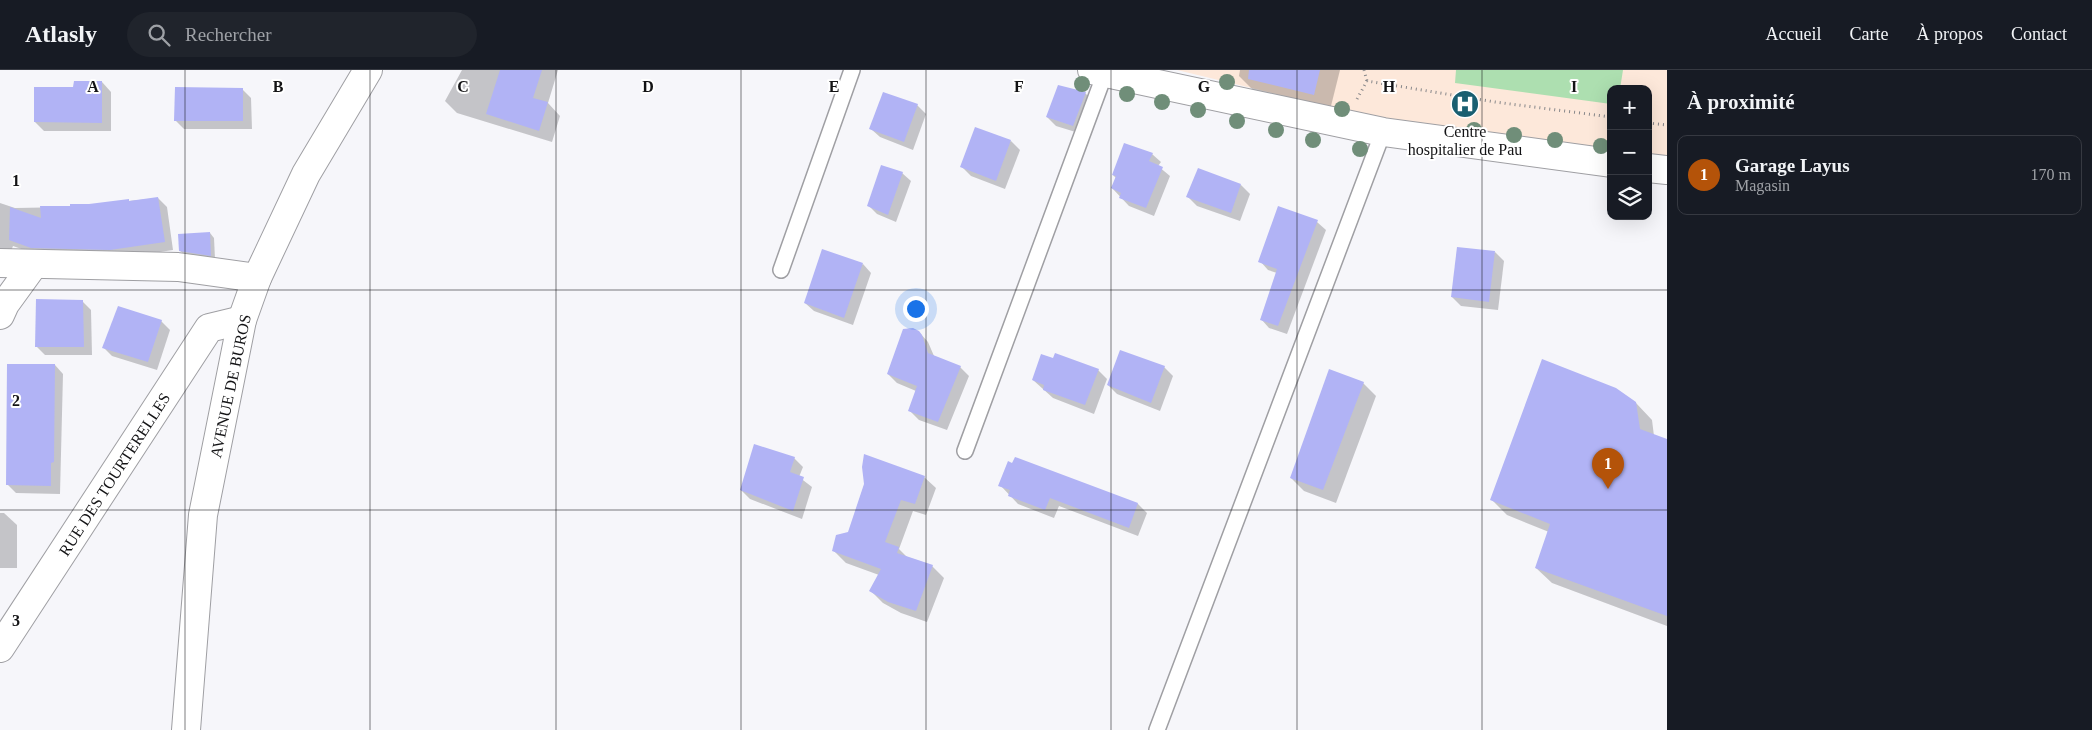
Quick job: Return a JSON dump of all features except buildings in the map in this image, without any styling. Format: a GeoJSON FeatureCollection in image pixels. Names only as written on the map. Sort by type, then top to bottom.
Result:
{"type":"FeatureCollection","features":[{"type":"Feature","properties":{"kind":"street","name":"AVENUE DE BUROS"},"geometry":{"type":"LineString","coordinates":[[186,730],[203,515],[242,320],[258,278],[306,174],[368,70]]}},
{"type":"Feature","properties":{"kind":"street"},"geometry":{"type":"LineString","coordinates":[[1099,72],[1383,132],[1607,162]]}},
{"type":"Feature","properties":{"kind":"street"},"geometry":{"type":"LineString","coordinates":[[1652,168],[1667,170]]}},
{"type":"Feature","properties":{"kind":"street"},"geometry":{"type":"LineString","coordinates":[[0,263],[178,267],[258,278]]}},
{"type":"Feature","properties":{"kind":"street"},"geometry":{"type":"LineString","coordinates":[[2,304],[34,264]]}},
{"type":"Feature","properties":{"kind":"street","name":"RUE DES TOURTERELLES"},"geometry":{"type":"LineString","coordinates":[[0,648],[209,328],[242,320]]}},
{"type":"Feature","properties":{"kind":"lane"},"geometry":{"type":"LineString","coordinates":[[781,270],[852,70]]}},
{"type":"Feature","properties":{"kind":"lane"},"geometry":{"type":"LineString","coordinates":[[965,452],[1099,72]]}},
{"type":"Feature","properties":{"kind":"lane"},"geometry":{"type":"LineString","coordinates":[[1157,730],[1383,132]]}},
{"type":"Feature","properties":{"kind":"path"},"geometry":{"type":"LineString","coordinates":[[1345,124],[1366,80],[1364,70]]}},
{"type":"Feature","properties":{"kind":"path"},"geometry":{"type":"LineString","coordinates":[[1366,80],[1495,102],[1607,117]]}},
{"type":"Feature","properties":{"kind":"path"},"geometry":{"type":"LineString","coordinates":[[1652,123],[1667,125]]}},
{"type":"Feature","properties":{"kind":"shaded area","name":"Centre hospitalier de Pau"},"geometry":{"type":"Polygon","coordinates":[[[1177,70],[1667,70],[1667,158],[1652,156],[1652,85],[1607,85],[1607,149],[1384,120],[1177,70]]]}},
{"type":"Feature","properties":{"kind":"green space"},"geometry":{"type":"Polygon","coordinates":[[[1456,70],[1623,70],[1621,85],[1607,85],[1607,103],[1455,83],[1456,70]]]}},
{"type":"Feature","properties":{"kind":"place","name":"Centre hospitalier de Pau"},"geometry":{"type":"Point","coordinates":[1465,104]}},
{"type":"Feature","properties":{"kind":"place","name":"Garage Layus"},"geometry":{"type":"Point","coordinates":[1608,489]}}]}
